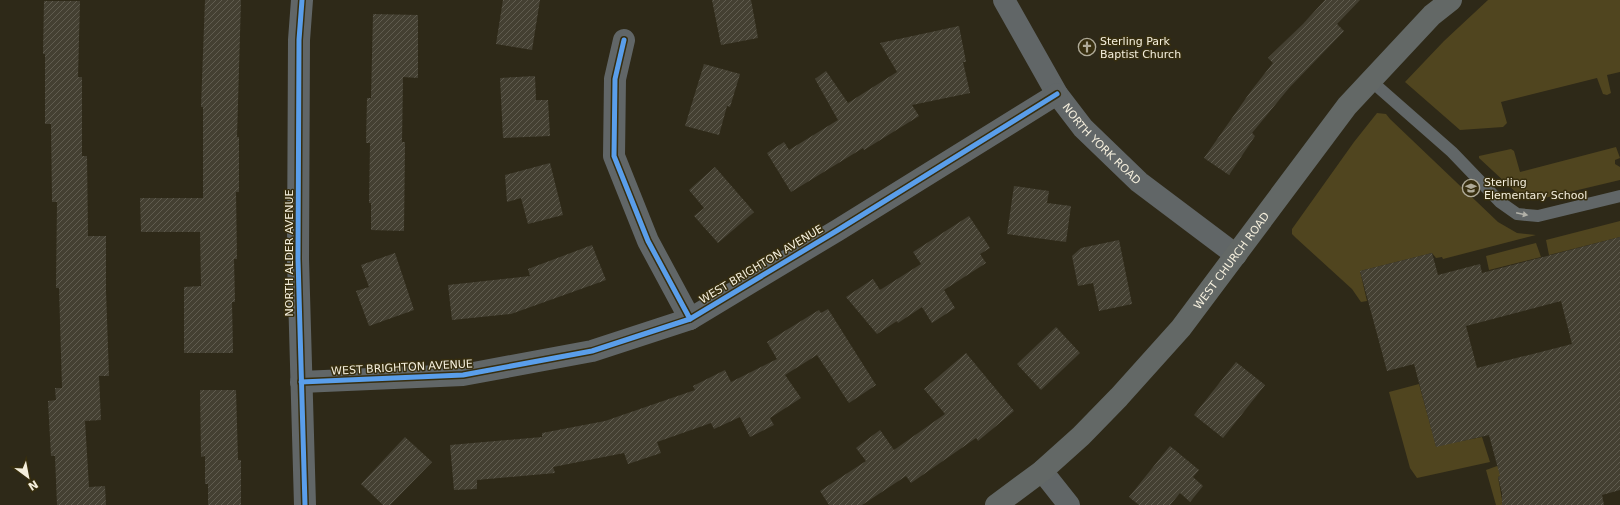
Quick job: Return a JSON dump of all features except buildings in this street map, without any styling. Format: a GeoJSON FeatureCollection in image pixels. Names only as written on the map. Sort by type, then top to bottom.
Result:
{"type":"FeatureCollection","features":[{"type":"Feature","properties":{"kind":"main road","name":"WEST CHURCH ROAD"},"geometry":{"type":"LineString","coordinates":[[996,505],[1042,471],[1081,436],[1119,397],[1181,328],[1347,106],[1432,15],[1451,0]]}},
{"type":"Feature","properties":{"kind":"street","name":"NORTH ALDER AVENUE"},"geometry":{"type":"LineString","coordinates":[[302,0],[299,40],[298,251],[305,505]]}},
{"type":"Feature","properties":{"kind":"street","name":"NORTH YORK ROAD"},"geometry":{"type":"LineString","coordinates":[[1004,0],[1057,94],[1082,128],[1139,182],[1236,254]]}},
{"type":"Feature","properties":{"kind":"street"},"geometry":{"type":"LineString","coordinates":[[624,40],[615,79],[614,156],[648,241],[690,319]]}},
{"type":"Feature","properties":{"kind":"street","name":"WEST BRIGHTON AVENUE"},"geometry":{"type":"LineString","coordinates":[[301,382],[463,375],[592,351],[690,319],[838,230],[1057,94]]}},
{"type":"Feature","properties":{"kind":"street"},"geometry":{"type":"LineString","coordinates":[[1042,471],[1069,505]]}},
{"type":"Feature","properties":{"kind":"lane"},"geometry":{"type":"LineString","coordinates":[[1370,80],[1452,152],[1500,202],[1517,214],[1538,216],[1620,196]]}},
{"type":"Feature","properties":{"kind":"shaded area"},"geometry":{"type":"Polygon","coordinates":[[[1488,0],[1620,0],[1620,72],[1607,75],[1611,93],[1607,95],[1603,94],[1597,78],[1501,102],[1507,123],[1503,127],[1460,130],[1405,82],[1444,41],[1488,0]]]}},
{"type":"Feature","properties":{"kind":"shaded area"},"geometry":{"type":"Polygon","coordinates":[[[1377,113],[1386,114],[1498,222],[1517,233],[1536,235],[1443,259],[1442,257],[1436,258],[1432,253],[1360,271],[1367,301],[1361,302],[1352,289],[1292,234],[1292,229],[1354,142],[1377,113]]]}},
{"type":"Feature","properties":{"kind":"shaded area"},"geometry":{"type":"Polygon","coordinates":[[[1616,147],[1620,158],[1615,160],[1615,164],[1620,167],[1620,180],[1536,200],[1529,200],[1520,196],[1479,158],[1479,156],[1511,149],[1514,151],[1520,172],[1616,147]]]}},
{"type":"Feature","properties":{"kind":"shaded area"},"geometry":{"type":"Polygon","coordinates":[[[1620,221],[1620,237],[1549,255],[1546,240],[1620,221]]]}},
{"type":"Feature","properties":{"kind":"shaded area"},"geometry":{"type":"Polygon","coordinates":[[[1536,243],[1541,257],[1489,270],[1486,256],[1536,243]]]}},
{"type":"Feature","properties":{"kind":"shaded area"},"geometry":{"type":"Polygon","coordinates":[[[1419,384],[1436,446],[1482,437],[1490,462],[1417,478],[1410,468],[1389,392],[1419,384]]]}},
{"type":"Feature","properties":{"kind":"shaded area"},"geometry":{"type":"Polygon","coordinates":[[[1497,466],[1499,467],[1501,476],[1498,477],[1503,505],[1496,505],[1486,470],[1497,466]]]}},
{"type":"Feature","properties":{"kind":"cycle path"},"geometry":{"type":"LineString","coordinates":[[302,0],[299,40],[298,259],[305,505]]}},
{"type":"Feature","properties":{"kind":"cycle path"},"geometry":{"type":"LineString","coordinates":[[624,40],[615,79],[614,156],[648,241],[690,319]]}},
{"type":"Feature","properties":{"kind":"cycle path"},"geometry":{"type":"LineString","coordinates":[[301,382],[463,375],[592,351],[690,319],[838,230],[1057,94]]}},
{"type":"Feature","properties":{"kind":"place","name":"Sterling Park Baptist Church"},"geometry":{"type":"Point","coordinates":[1087,47]}},
{"type":"Feature","properties":{"kind":"place","name":"Sterling Elementary School"},"geometry":{"type":"Point","coordinates":[1471,188]}}]}
